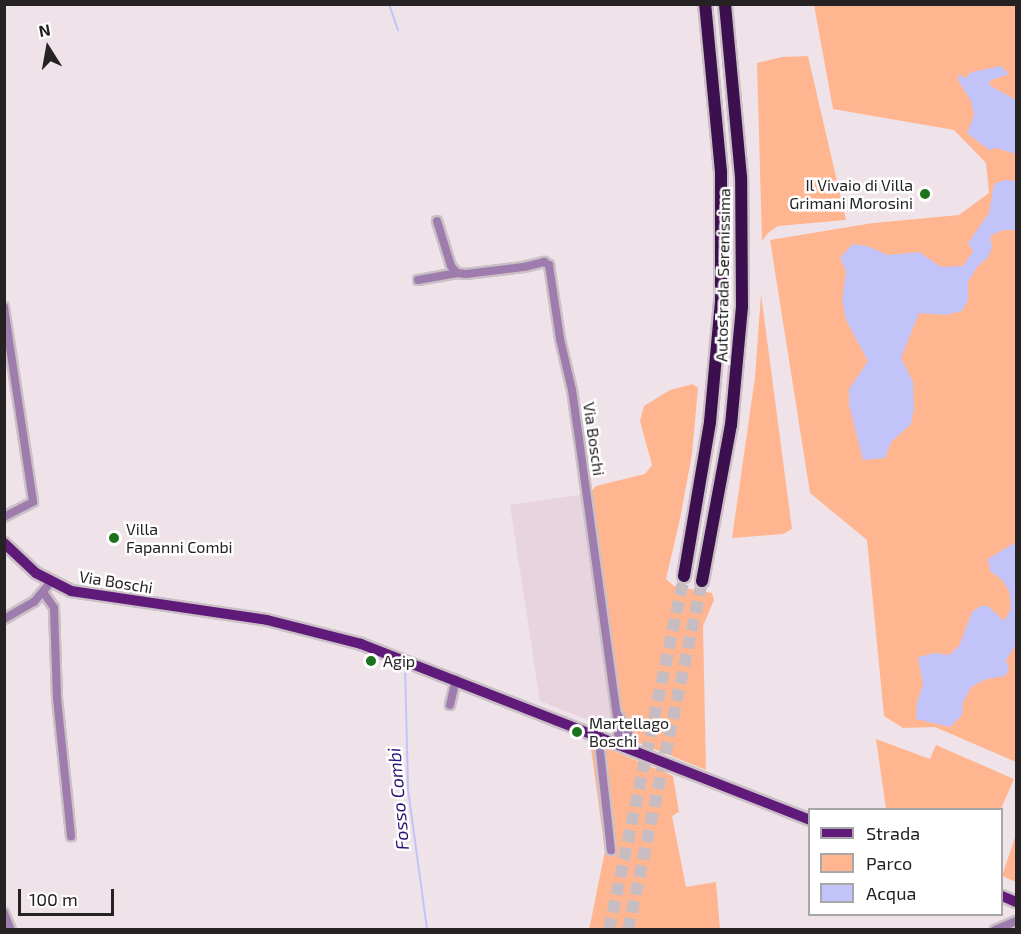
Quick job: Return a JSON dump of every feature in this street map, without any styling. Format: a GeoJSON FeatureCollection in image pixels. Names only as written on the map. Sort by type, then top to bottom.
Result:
{"type":"FeatureCollection","features":[{"type":"Feature","properties":{"kind":"highway","name":"Autostrada Serenissima"},"geometry":{"type":"LineString","coordinates":[[684,576],[710,422],[721,300],[721,172],[705,4]]}},
{"type":"Feature","properties":{"kind":"highway","name":"Autostrada Serenissima"},"geometry":{"type":"LineString","coordinates":[[702,581],[731,425],[742,307],[741,177],[725,4]]}},
{"type":"Feature","properties":{"kind":"main road","name":"Via Boschi"},"geometry":{"type":"LineString","coordinates":[[4,543],[50,582],[92,596],[207,611],[308,628],[361,644],[601,736],[808,819]]}},
{"type":"Feature","properties":{"kind":"main road"},"geometry":{"type":"LineString","coordinates":[[1003,896],[1017,902]]}},
{"type":"Feature","properties":{"kind":"street"},"geometry":{"type":"LineString","coordinates":[[437,221],[452,266],[457,273]]}},
{"type":"Feature","properties":{"kind":"street","name":"Via Boschi"},"geometry":{"type":"LineString","coordinates":[[418,280],[544,262],[549,265],[560,339],[578,428],[621,744]]}},
{"type":"Feature","properties":{"kind":"street"},"geometry":{"type":"LineString","coordinates":[[4,307],[33,502],[4,517]]}},
{"type":"Feature","properties":{"kind":"street"},"geometry":{"type":"LineString","coordinates":[[4,619],[34,602],[50,582]]}},
{"type":"Feature","properties":{"kind":"street"},"geometry":{"type":"LineString","coordinates":[[43,592],[54,608],[57,699],[71,836]]}},
{"type":"Feature","properties":{"kind":"street"},"geometry":{"type":"LineString","coordinates":[[450,705],[456,680]]}},
{"type":"Feature","properties":{"kind":"street"},"geometry":{"type":"LineString","coordinates":[[601,736],[599,742],[611,850]]}},
{"type":"Feature","properties":{"kind":"street"},"geometry":{"type":"LineString","coordinates":[[4,913],[11,930]]}},
{"type":"Feature","properties":{"kind":"street"},"geometry":{"type":"LineString","coordinates":[[995,930],[1017,921]]}},
{"type":"Feature","properties":{"kind":"shaded area"},"geometry":{"type":"Polygon","coordinates":[[[584,494],[616,731],[540,701],[510,505],[584,494]]]}},
{"type":"Feature","properties":{"kind":"green space"},"geometry":{"type":"Polygon","coordinates":[[[814,5],[1016,5],[1016,762],[935,727],[903,728],[884,716],[867,540],[810,493],[770,240],[873,223],[959,215],[989,193],[986,163],[954,130],[833,109],[814,5]]]}},
{"type":"Feature","properties":{"kind":"green space"},"geometry":{"type":"Polygon","coordinates":[[[808,56],[846,220],[778,226],[762,241],[757,63],[782,57],[808,56]]]}},
{"type":"Feature","properties":{"kind":"green space"},"geometry":{"type":"Polygon","coordinates":[[[761,294],[792,529],[783,534],[732,538],[755,377],[761,294]]]}},
{"type":"Feature","properties":{"kind":"green space"},"geometry":{"type":"Polygon","coordinates":[[[693,384],[698,388],[692,454],[666,579],[674,586],[712,593],[714,600],[703,626],[706,770],[632,740],[630,727],[620,711],[589,494],[596,486],[645,474],[652,465],[640,421],[644,406],[670,390],[693,384]]]}},
{"type":"Feature","properties":{"kind":"green space"},"geometry":{"type":"Polygon","coordinates":[[[876,739],[930,759],[936,745],[1014,779],[1001,808],[886,808],[876,739]]]}},
{"type":"Feature","properties":{"kind":"green space"},"geometry":{"type":"Polygon","coordinates":[[[590,741],[673,776],[679,812],[672,816],[686,887],[716,882],[720,929],[589,930],[605,851],[590,741]]]}},
{"type":"Feature","properties":{"kind":"green space"},"geometry":{"type":"Polygon","coordinates":[[[1016,834],[1016,882],[1003,876],[1016,834]]]}},
{"type":"Feature","properties":{"kind":"water"},"geometry":{"type":"Polygon","coordinates":[[[1001,66],[1009,74],[991,80],[989,85],[1016,100],[1016,154],[996,148],[989,150],[967,133],[974,115],[971,101],[958,80],[959,74],[965,78],[972,72],[1001,66]]]}},
{"type":"Feature","properties":{"kind":"water"},"geometry":{"type":"Polygon","coordinates":[[[1005,180],[1016,181],[1016,230],[1003,230],[990,236],[992,247],[988,257],[977,267],[968,282],[968,300],[962,311],[945,315],[919,313],[901,358],[913,382],[914,409],[911,424],[891,442],[885,458],[863,460],[849,405],[849,389],[868,361],[846,320],[842,301],[846,272],[840,257],[853,244],[867,246],[888,255],[919,252],[941,267],[963,266],[973,251],[968,243],[989,213],[994,184],[1005,180]]]}},
{"type":"Feature","properties":{"kind":"water"},"geometry":{"type":"Polygon","coordinates":[[[1016,542],[1016,645],[1006,660],[1009,670],[1005,676],[987,679],[971,687],[963,703],[962,715],[950,727],[916,719],[917,703],[923,685],[918,657],[935,653],[949,655],[959,646],[972,612],[980,606],[988,606],[1004,621],[1011,609],[1009,591],[1002,580],[990,571],[988,559],[1016,542]]]}},
{"type":"Feature","properties":{"kind":"waterway"},"geometry":{"type":"LineString","coordinates":[[389,4],[398,30]]}},
{"type":"Feature","properties":{"kind":"waterway","name":"Fosso Combi"},"geometry":{"type":"LineString","coordinates":[[405,665],[408,789],[427,930]]}},
{"type":"Feature","properties":{"kind":"tunnel"},"geometry":{"type":"LineString","coordinates":[[609,930],[684,576]]}},
{"type":"Feature","properties":{"kind":"tunnel"},"geometry":{"type":"LineString","coordinates":[[628,930],[702,581]]}},
{"type":"Feature","properties":{"kind":"place","name":"Il Vivaio di Villa Grimani Morosini"},"geometry":{"type":"Point","coordinates":[925,194]}},
{"type":"Feature","properties":{"kind":"place","name":"Villa Fapanni Combi"},"geometry":{"type":"Point","coordinates":[114,538]}},
{"type":"Feature","properties":{"kind":"place","name":"Agip"},"geometry":{"type":"Point","coordinates":[371,661]}},
{"type":"Feature","properties":{"kind":"place","name":"Martellago Boschi"},"geometry":{"type":"Point","coordinates":[577,732]}}]}
